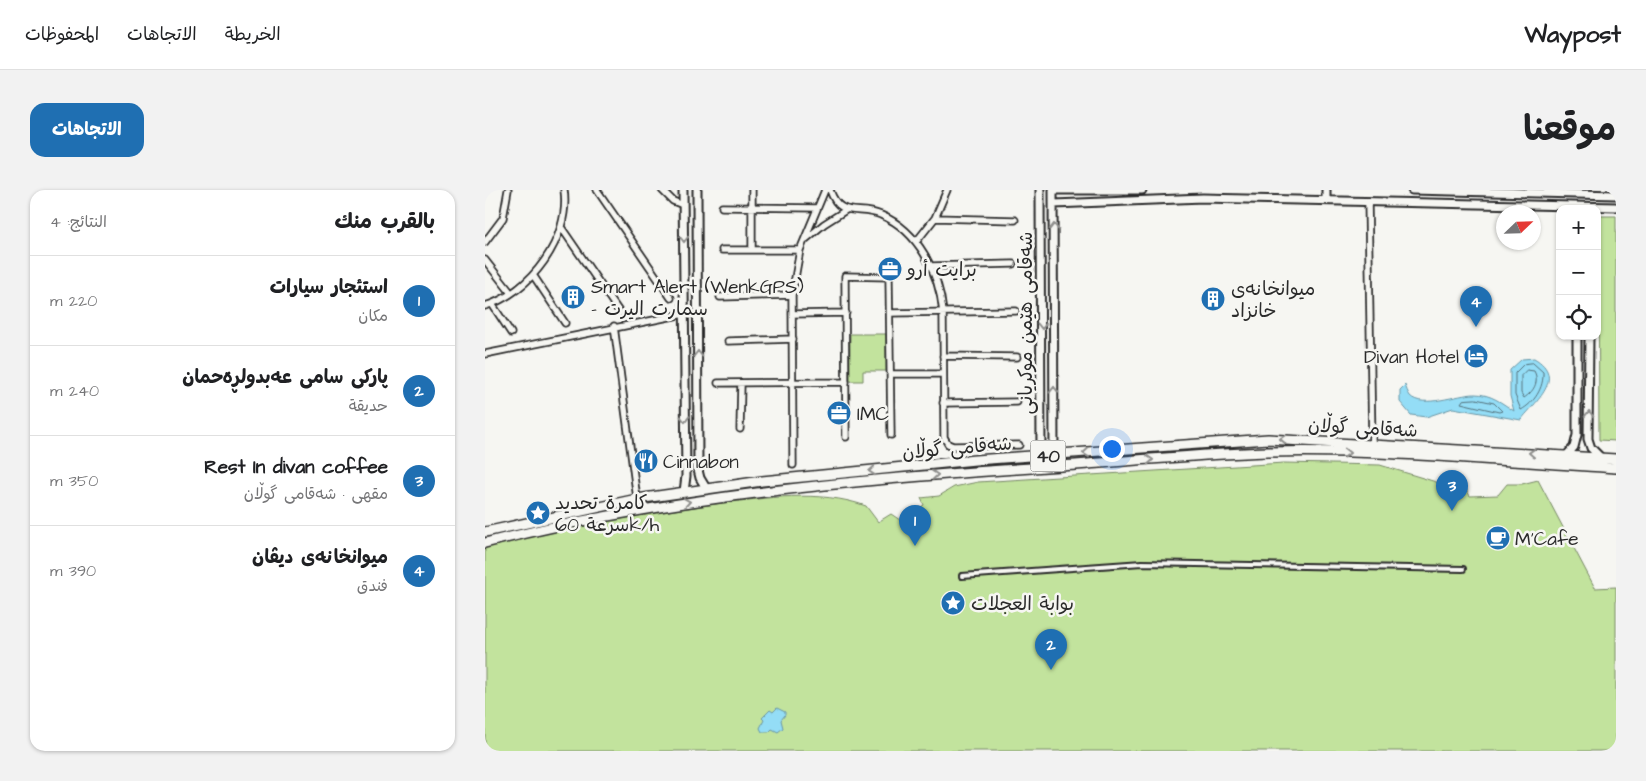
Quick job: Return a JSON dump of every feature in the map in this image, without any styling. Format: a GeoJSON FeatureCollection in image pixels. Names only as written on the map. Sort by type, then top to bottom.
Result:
{"type":"FeatureCollection","features":[{"type":"Feature","properties":{"kind":"main road","name":"شەقامی گوڵان"},"geometry":{"type":"LineString","coordinates":[[485,532],[637,499],[706,488],[975,460],[1054,456],[1269,439],[1372,444],[1616,468]]}},
{"type":"Feature","properties":{"kind":"main road","name":"شەقامی گوڵان"},"geometry":{"type":"LineString","coordinates":[[485,544],[639,510],[764,490],[976,471],[1268,452],[1567,455],[1616,459]]}},
{"type":"Feature","properties":{"kind":"street"},"geometry":{"type":"LineString","coordinates":[[485,242],[503,218],[508,190]]}},
{"type":"Feature","properties":{"kind":"street"},"geometry":{"type":"LineString","coordinates":[[485,306],[511,293],[533,275],[547,257],[561,227],[564,190]]}},
{"type":"Feature","properties":{"kind":"street"},"geometry":{"type":"LineString","coordinates":[[597,190],[671,298]]}},
{"type":"Feature","properties":{"kind":"street"},"geometry":{"type":"LineString","coordinates":[[662,190],[673,201],[683,205]]}},
{"type":"Feature","properties":{"kind":"street"},"geometry":{"type":"LineString","coordinates":[[683,190],[686,476],[684,492]]}},
{"type":"Feature","properties":{"kind":"street"},"geometry":{"type":"LineString","coordinates":[[697,190],[698,470],[706,488]]}},
{"type":"Feature","properties":{"kind":"street"},"geometry":{"type":"LineString","coordinates":[[751,249],[753,190]]}},
{"type":"Feature","properties":{"kind":"street"},"geometry":{"type":"LineString","coordinates":[[793,464],[792,295],[800,250],[825,190]]}},
{"type":"Feature","properties":{"kind":"street"},"geometry":{"type":"LineString","coordinates":[[829,190],[833,199],[846,210],[880,215],[916,242],[931,266],[942,299],[943,312],[944,437],[950,445],[1019,444]]}},
{"type":"Feature","properties":{"kind":"street"},"geometry":{"type":"LineString","coordinates":[[916,242],[935,218],[947,190]]}},
{"type":"Feature","properties":{"kind":"street","name":"شەقامی هێمن موکریانی"},"geometry":{"type":"LineString","coordinates":[[1040,190],[1041,456]]}},
{"type":"Feature","properties":{"kind":"street"},"geometry":{"type":"LineString","coordinates":[[1053,190],[1142,190]]}},
{"type":"Feature","properties":{"kind":"street","name":"شەقامی هێمن موکریانی"},"geometry":{"type":"LineString","coordinates":[[1053,190],[1054,456]]}},
{"type":"Feature","properties":{"kind":"street"},"geometry":{"type":"LineString","coordinates":[[1326,190],[1326,200]]}},
{"type":"Feature","properties":{"kind":"street"},"geometry":{"type":"LineString","coordinates":[[1412,190],[1616,195]]}},
{"type":"Feature","properties":{"kind":"street"},"geometry":{"type":"LineString","coordinates":[[1054,204],[1203,198],[1556,206]]}},
{"type":"Feature","properties":{"kind":"street"},"geometry":{"type":"LineString","coordinates":[[1368,201],[1372,444]]}},
{"type":"Feature","properties":{"kind":"street"},"geometry":{"type":"LineString","coordinates":[[722,207],[817,208]]}},
{"type":"Feature","properties":{"kind":"street"},"geometry":{"type":"LineString","coordinates":[[1601,208],[1616,207]]}},
{"type":"Feature","properties":{"kind":"street"},"geometry":{"type":"LineString","coordinates":[[804,240],[846,210]]}},
{"type":"Feature","properties":{"kind":"street"},"geometry":{"type":"LineString","coordinates":[[935,218],[1015,220]]}},
{"type":"Feature","properties":{"kind":"street"},"geometry":{"type":"LineString","coordinates":[[561,227],[620,313]]}},
{"type":"Feature","properties":{"kind":"street"},"geometry":{"type":"LineString","coordinates":[[722,250],[800,250]]}},
{"type":"Feature","properties":{"kind":"street"},"geometry":{"type":"LineString","coordinates":[[485,260],[511,293]]}},
{"type":"Feature","properties":{"kind":"street"},"geometry":{"type":"LineString","coordinates":[[931,266],[1013,264]]}},
{"type":"Feature","properties":{"kind":"street"},"geometry":{"type":"LineString","coordinates":[[533,275],[565,323]]}},
{"type":"Feature","properties":{"kind":"street"},"geometry":{"type":"LineString","coordinates":[[846,436],[845,276],[889,277],[891,435]]}},
{"type":"Feature","properties":{"kind":"street"},"geometry":{"type":"LineString","coordinates":[[720,297],[792,295]]}},
{"type":"Feature","properties":{"kind":"street"},"geometry":{"type":"LineString","coordinates":[[492,304],[511,333]]}},
{"type":"Feature","properties":{"kind":"street"},"geometry":{"type":"LineString","coordinates":[[890,313],[1016,311]]}},
{"type":"Feature","properties":{"kind":"street"},"geometry":{"type":"LineString","coordinates":[[792,314],[846,313]]}},
{"type":"Feature","properties":{"kind":"street"},"geometry":{"type":"LineString","coordinates":[[485,354],[614,326],[684,314]]}},
{"type":"Feature","properties":{"kind":"street"},"geometry":{"type":"LineString","coordinates":[[614,326],[637,499]]}},
{"type":"Feature","properties":{"kind":"street"},"geometry":{"type":"LineString","coordinates":[[727,341],[793,339]]}},
{"type":"Feature","properties":{"kind":"street"},"geometry":{"type":"LineString","coordinates":[[1567,455],[1574,447],[1577,435],[1577,340]]}},
{"type":"Feature","properties":{"kind":"street"},"geometry":{"type":"LineString","coordinates":[[1589,340],[1588,435],[1591,448],[1601,458]]}},
{"type":"Feature","properties":{"kind":"street"},"geometry":{"type":"LineString","coordinates":[[1042,343],[1055,344]]}},
{"type":"Feature","properties":{"kind":"street"},"geometry":{"type":"LineString","coordinates":[[943,356],[1017,357]]}},
{"type":"Feature","properties":{"kind":"street"},"geometry":{"type":"LineString","coordinates":[[891,374],[943,374]]}},
{"type":"Feature","properties":{"kind":"street"},"geometry":{"type":"LineString","coordinates":[[717,384],[846,382]]}},
{"type":"Feature","properties":{"kind":"street"},"geometry":{"type":"LineString","coordinates":[[740,429],[741,383]]}},
{"type":"Feature","properties":{"kind":"street"},"geometry":{"type":"LineString","coordinates":[[684,392],[698,392]]}},
{"type":"Feature","properties":{"kind":"street"},"geometry":{"type":"LineString","coordinates":[[943,403],[1017,402]]}},
{"type":"Feature","properties":{"kind":"street"},"geometry":{"type":"LineString","coordinates":[[1577,435],[1583,440],[1588,435]]}},
{"type":"Feature","properties":{"kind":"street"},"geometry":{"type":"LineString","coordinates":[[962,576],[1142,563],[1463,569]]}},
{"type":"Feature","properties":{"kind":"green space"},"geometry":{"type":"Polygon","coordinates":[[[1601,216],[1616,216],[1616,441],[1599,440],[1601,216]]]}},
{"type":"Feature","properties":{"kind":"green space"},"geometry":{"type":"Polygon","coordinates":[[[850,334],[886,334],[886,371],[863,371],[863,381],[850,381],[850,334]]]}},
{"type":"Feature","properties":{"kind":"green space"},"geometry":{"type":"Polygon","coordinates":[[[1284,463],[1380,465],[1446,485],[1449,490],[1466,489],[1470,496],[1498,495],[1507,484],[1522,484],[1538,480],[1595,588],[1616,587],[1616,751],[485,751],[485,545],[629,517],[753,499],[811,496],[848,501],[866,506],[878,522],[891,514],[900,520],[924,505],[921,498],[939,496],[954,487],[978,482],[1284,463]]]}},
{"type":"Feature","properties":{"kind":"water"},"geometry":{"type":"Polygon","coordinates":[[[1534,358],[1543,365],[1548,373],[1548,381],[1540,397],[1521,420],[1453,408],[1426,417],[1411,415],[1400,402],[1400,390],[1405,385],[1410,396],[1416,400],[1432,401],[1481,394],[1496,400],[1514,411],[1510,396],[1510,370],[1522,359],[1534,358]]]}},
{"type":"Feature","properties":{"kind":"water"},"geometry":{"type":"Polygon","coordinates":[[[777,708],[785,712],[781,720],[783,728],[778,732],[772,729],[769,732],[762,732],[760,728],[764,720],[762,718],[770,710],[773,712],[777,708]]]}},
{"type":"Feature","properties":{"kind":"place","name":"برايت أرو"},"geometry":{"type":"Point","coordinates":[890,269]}},
{"type":"Feature","properties":{"kind":"place","name":"Smart Alert (WenkGPS) - سمارت اليرت"},"geometry":{"type":"Point","coordinates":[573,297]}},
{"type":"Feature","properties":{"kind":"place","name":"میوانخانەی خانزاد"},"geometry":{"type":"Point","coordinates":[1213,299]}},
{"type":"Feature","properties":{"kind":"place","name":"میوانخانەی دیڤان"},"geometry":{"type":"Point","coordinates":[1476,327]}},
{"type":"Feature","properties":{"kind":"place","name":"Divan Hotel"},"geometry":{"type":"Point","coordinates":[1476,356]}},
{"type":"Feature","properties":{"kind":"place","name":"IMC"},"geometry":{"type":"Point","coordinates":[839,413]}},
{"type":"Feature","properties":{"kind":"place","name":"Cinnabon"},"geometry":{"type":"Point","coordinates":[646,461]}},
{"type":"Feature","properties":{"kind":"place","name":"Rest In divan coffee"},"geometry":{"type":"Point","coordinates":[1452,511]}},
{"type":"Feature","properties":{"kind":"place","name":"كامرة تحديد سرعة 60k/h"},"geometry":{"type":"Point","coordinates":[538,513]}},
{"type":"Feature","properties":{"kind":"place","name":"M'Cafe"},"geometry":{"type":"Point","coordinates":[1498,538]}},
{"type":"Feature","properties":{"kind":"place","name":"استئجار سيارات"},"geometry":{"type":"Point","coordinates":[915,546]}},
{"type":"Feature","properties":{"kind":"place","name":"بوابة العجلات"},"geometry":{"type":"Point","coordinates":[953,603]}},
{"type":"Feature","properties":{"kind":"place","name":"پارکی سامی عەبدولڕەحمان"},"geometry":{"type":"Point","coordinates":[1051,670]}}]}
